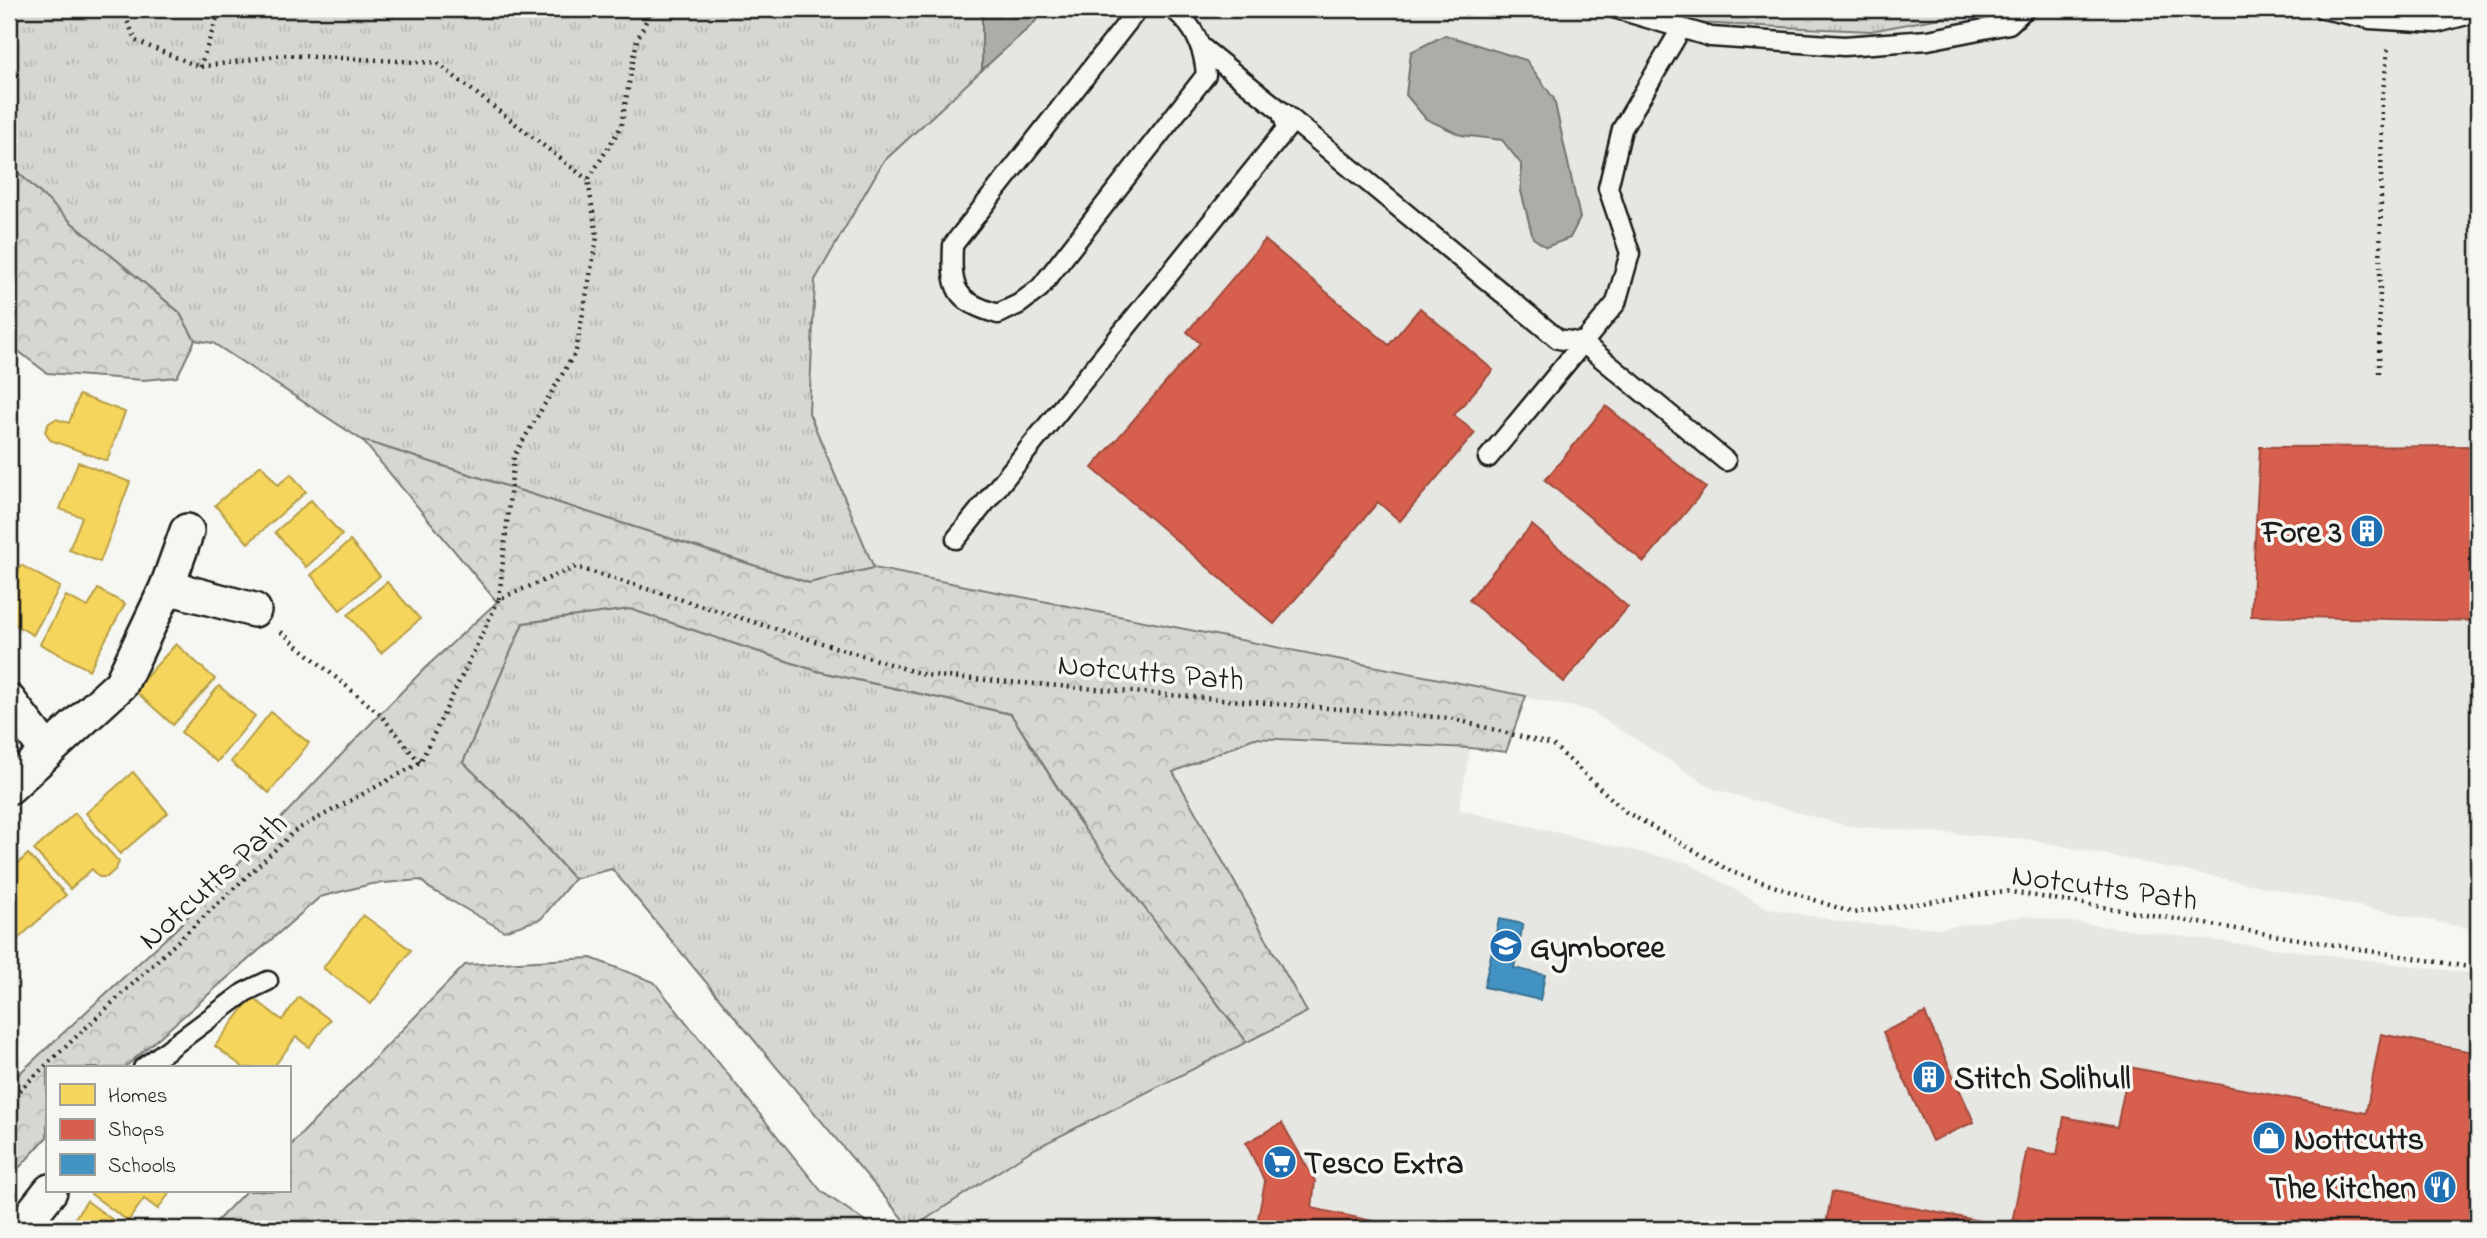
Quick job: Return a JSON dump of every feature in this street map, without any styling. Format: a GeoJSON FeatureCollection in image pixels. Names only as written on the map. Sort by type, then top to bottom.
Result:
{"type":"FeatureCollection","features":[{"type":"Feature","properties":{"kind":"street"},"geometry":{"type":"LineString","coordinates":[[9,787],[121,684],[167,587],[187,531]]}},
{"type":"Feature","properties":{"kind":"street"},"geometry":{"type":"LineString","coordinates":[[167,587],[254,610]]}},
{"type":"Feature","properties":{"kind":"street"},"geometry":{"type":"LineString","coordinates":[[9,701],[47,751]]}},
{"type":"Feature","properties":{"kind":"street"},"geometry":{"type":"LineString","coordinates":[[20,1229],[49,1192]]}},
{"type":"Feature","properties":{"kind":"lane"},"geometry":{"type":"LineString","coordinates":[[1138,9],[953,244],[951,273],[961,297],[974,307],[998,314],[1019,304],[1040,288],[1206,75],[1205,54],[1187,19],[1173,9]]}},
{"type":"Feature","properties":{"kind":"lane"},"geometry":{"type":"LineString","coordinates":[[1617,9],[1711,37],[1843,46],[1928,40],[2009,24],[2025,9]]}},
{"type":"Feature","properties":{"kind":"lane"},"geometry":{"type":"LineString","coordinates":[[2323,9],[2370,19],[2437,23],[2478,12]]}},
{"type":"Feature","properties":{"kind":"lane"},"geometry":{"type":"LineString","coordinates":[[1488,458],[1616,303],[1630,253],[1608,188],[1622,129],[1681,29]]}},
{"type":"Feature","properties":{"kind":"lane"},"geometry":{"type":"LineString","coordinates":[[1200,46],[1558,339],[1583,343],[1726,461]]}},
{"type":"Feature","properties":{"kind":"lane"},"geometry":{"type":"LineString","coordinates":[[956,539],[1287,128],[1281,111]]}},
{"type":"Feature","properties":{"kind":"lane"},"geometry":{"type":"LineString","coordinates":[[146,1066],[245,992],[268,981]]}},
{"type":"Feature","properties":{"kind":"path"},"geometry":{"type":"LineString","coordinates":[[122,9],[136,41],[200,67],[282,55],[437,63],[587,180],[597,237],[576,351],[514,456],[499,599],[420,763],[380,714],[254,610]]}},
{"type":"Feature","properties":{"kind":"path"},"geometry":{"type":"LineString","coordinates":[[200,67],[220,9]]}},
{"type":"Feature","properties":{"kind":"path"},"geometry":{"type":"LineString","coordinates":[[587,180],[621,127],[637,40],[652,9]]}},
{"type":"Feature","properties":{"kind":"path"},"geometry":{"type":"LineString","coordinates":[[2379,373],[2382,100],[2389,41]]}},
{"type":"Feature","properties":{"kind":"path","name":"Notcutts Path"},"geometry":{"type":"LineString","coordinates":[[499,599],[576,567],[925,675],[1449,718],[1553,745],[1626,811],[1732,873],[1853,913],[2005,891],[2469,967],[2478,962]]}},
{"type":"Feature","properties":{"kind":"path","name":"Notcutts Path"},"geometry":{"type":"LineString","coordinates":[[9,1100],[296,830],[420,763]]}},
{"type":"Feature","properties":{"kind":"shaded area"},"geometry":{"type":"Polygon","coordinates":[[[982,9],[1044,9],[1034,23],[982,70],[982,9]]]}},
{"type":"Feature","properties":{"kind":"shaded area"},"geometry":{"type":"Polygon","coordinates":[[[1044,9],[1663,9],[1694,23],[1871,31],[1987,9],[2478,9],[2478,926],[2473,929],[2027,839],[1848,826],[1716,790],[1589,710],[874,568],[809,413],[815,280],[883,162],[1034,23],[1044,9]]]}},
{"type":"Feature","properties":{"kind":"shaded area"},"geometry":{"type":"Polygon","coordinates":[[[1445,35],[1526,60],[1554,99],[1580,218],[1570,238],[1546,247],[1533,238],[1521,191],[1521,164],[1502,140],[1461,135],[1426,119],[1406,95],[1411,52],[1445,35]]]}},
{"type":"Feature","properties":{"kind":"shaded area"},"geometry":{"type":"Polygon","coordinates":[[[1253,738],[1470,748],[1459,810],[1688,863],[1767,908],[1848,923],[1941,928],[2024,916],[2468,973],[2478,968],[2478,1229],[911,1229],[1030,1151],[1173,772],[1253,738]]]}},
{"type":"Feature","properties":{"kind":"green space"},"geometry":{"type":"Polygon","coordinates":[[[9,9],[982,9],[982,70],[883,162],[815,280],[809,413],[874,568],[809,583],[362,440],[213,343],[195,340],[179,312],[72,223],[9,164],[9,9]]]}},
{"type":"Feature","properties":{"kind":"green space"},"geometry":{"type":"Polygon","coordinates":[[[1663,9],[1987,9],[1871,31],[1694,23],[1663,9]]]}},
{"type":"Feature","properties":{"kind":"green space"},"geometry":{"type":"Polygon","coordinates":[[[9,164],[72,223],[179,312],[195,340],[177,377],[143,380],[47,373],[9,344],[9,164]]]}},
{"type":"Feature","properties":{"kind":"green space"},"geometry":{"type":"Polygon","coordinates":[[[362,440],[809,583],[874,568],[1526,696],[1506,752],[1254,738],[1173,772],[1307,1012],[1247,1042],[1085,830],[1011,714],[817,671],[630,609],[523,623],[463,762],[518,816],[574,879],[541,919],[504,931],[429,888],[421,880],[371,884],[320,897],[126,1066],[46,1066],[46,1138],[9,1179],[9,1083],[178,927],[425,668],[497,602],[362,440]]]}},
{"type":"Feature","properties":{"kind":"green space"},"geometry":{"type":"Polygon","coordinates":[[[630,609],[817,671],[1011,714],[1077,819],[1247,1042],[1030,1151],[911,1229],[612,869],[574,879],[518,816],[463,762],[523,623],[630,609]]]}},
{"type":"Feature","properties":{"kind":"green space"},"geometry":{"type":"Polygon","coordinates":[[[591,958],[654,982],[822,1192],[877,1229],[209,1229],[245,1192],[290,1192],[290,1146],[465,965],[591,958]]]}},
{"type":"Feature","properties":{"kind":"building: Homes"},"geometry":{"type":"Polygon","coordinates":[[[79,395],[125,412],[107,461],[50,440],[45,431],[49,423],[56,419],[69,423],[79,395]]]}},
{"type":"Feature","properties":{"kind":"building: Homes"},"geometry":{"type":"Polygon","coordinates":[[[78,462],[130,482],[100,562],[69,550],[82,517],[60,509],[78,462]]]}},
{"type":"Feature","properties":{"kind":"building: Homes"},"geometry":{"type":"Polygon","coordinates":[[[261,465],[278,485],[291,474],[306,492],[248,543],[215,505],[261,465]]]}},
{"type":"Feature","properties":{"kind":"building: Homes"},"geometry":{"type":"Polygon","coordinates":[[[311,500],[342,535],[306,567],[275,532],[311,500]]]}},
{"type":"Feature","properties":{"kind":"building: Homes"},"geometry":{"type":"Polygon","coordinates":[[[350,541],[380,576],[340,610],[311,575],[350,541]]]}},
{"type":"Feature","properties":{"kind":"building: Homes"},"geometry":{"type":"Polygon","coordinates":[[[21,565],[60,587],[33,635],[9,621],[9,586],[21,565]]]}},
{"type":"Feature","properties":{"kind":"building: Homes"},"geometry":{"type":"Polygon","coordinates":[[[387,582],[420,619],[381,653],[348,615],[387,582]]]}},
{"type":"Feature","properties":{"kind":"building: Homes"},"geometry":{"type":"Polygon","coordinates":[[[98,589],[125,604],[89,670],[40,644],[66,596],[88,607],[98,589]]]}},
{"type":"Feature","properties":{"kind":"building: Homes"},"geometry":{"type":"Polygon","coordinates":[[[176,644],[215,679],[173,725],[134,690],[176,644]]]}},
{"type":"Feature","properties":{"kind":"building: Homes"},"geometry":{"type":"Polygon","coordinates":[[[219,686],[255,716],[217,762],[181,732],[219,686]]]}},
{"type":"Feature","properties":{"kind":"building: Homes"},"geometry":{"type":"Polygon","coordinates":[[[271,712],[309,743],[269,793],[231,762],[271,712]]]}},
{"type":"Feature","properties":{"kind":"building: Homes"},"geometry":{"type":"Polygon","coordinates":[[[133,772],[168,813],[120,854],[86,813],[133,772]]]}},
{"type":"Feature","properties":{"kind":"building: Homes"},"geometry":{"type":"Polygon","coordinates":[[[75,813],[119,862],[107,877],[99,877],[92,869],[70,889],[34,850],[75,813]]]}},
{"type":"Feature","properties":{"kind":"building: Homes"},"geometry":{"type":"Polygon","coordinates":[[[28,854],[66,895],[19,938],[9,928],[9,872],[28,854]]]}},
{"type":"Feature","properties":{"kind":"building: Homes"},"geometry":{"type":"Polygon","coordinates":[[[363,915],[411,950],[371,1004],[323,968],[363,915]]]}},
{"type":"Feature","properties":{"kind":"building: Homes"},"geometry":{"type":"Polygon","coordinates":[[[252,997],[282,1020],[299,997],[330,1020],[309,1047],[296,1037],[274,1066],[241,1066],[215,1046],[252,997]]]}},
{"type":"Feature","properties":{"kind":"building: Homes"},"geometry":{"type":"Polygon","coordinates":[[[170,1192],[158,1209],[144,1199],[128,1221],[91,1194],[170,1192]]]}},
{"type":"Feature","properties":{"kind":"building: Homes"},"geometry":{"type":"Polygon","coordinates":[[[87,1201],[118,1224],[114,1229],[67,1229],[87,1201]]]}},
{"type":"Feature","properties":{"kind":"building: Shops"},"geometry":{"type":"Polygon","coordinates":[[[1265,240],[1389,345],[1420,308],[1493,370],[1454,415],[1475,433],[1400,521],[1378,502],[1274,624],[1092,468],[1200,343],[1187,332],[1265,240]]]}},
{"type":"Feature","properties":{"kind":"building: Shops"},"geometry":{"type":"Polygon","coordinates":[[[1606,406],[1706,488],[1644,562],[1545,480],[1606,406]]]}},
{"type":"Feature","properties":{"kind":"building: Shops","name":"Fore 3"},"geometry":{"type":"Polygon","coordinates":[[[2478,446],[2478,621],[2251,616],[2260,447],[2478,446]]]}},
{"type":"Feature","properties":{"kind":"building: Shops"},"geometry":{"type":"Polygon","coordinates":[[[1532,525],[1628,607],[1564,682],[1469,600],[1532,525]]]}},
{"type":"Feature","properties":{"kind":"building: Shops","name":"Stitch Solihull"},"geometry":{"type":"Polygon","coordinates":[[[1925,1013],[1974,1122],[1932,1141],[1883,1032],[1925,1013]]]}},
{"type":"Feature","properties":{"kind":"building: Shops","name":"Nottcutts"},"geometry":{"type":"Polygon","coordinates":[[[2381,1034],[2478,1053],[2478,1229],[1825,1229],[1832,1192],[2011,1227],[2027,1149],[2057,1155],[2064,1117],[2117,1127],[2129,1067],[2366,1113],[2381,1034]]]}},
{"type":"Feature","properties":{"kind":"building: Shops","name":"Tesco Extra"},"geometry":{"type":"Polygon","coordinates":[[[1282,1123],[1315,1181],[1312,1208],[1409,1229],[1256,1229],[1265,1182],[1246,1143],[1282,1123]]]}},
{"type":"Feature","properties":{"kind":"building: Schools","name":"Gymboree"},"geometry":{"type":"Polygon","coordinates":[[[1499,919],[1523,924],[1514,968],[1545,975],[1540,1000],[1484,987],[1499,919]]]}},
{"type":"Feature","properties":{"kind":"place","name":"Fore 3"},"geometry":{"type":"Point","coordinates":[2367,531]}},
{"type":"Feature","properties":{"kind":"place","name":"Gymboree"},"geometry":{"type":"Point","coordinates":[1506,946]}},
{"type":"Feature","properties":{"kind":"place","name":"Stitch Solihull"},"geometry":{"type":"Point","coordinates":[1929,1077]}},
{"type":"Feature","properties":{"kind":"place","name":"Nottcutts"},"geometry":{"type":"Point","coordinates":[2269,1138]}},
{"type":"Feature","properties":{"kind":"place","name":"Tesco Extra"},"geometry":{"type":"Point","coordinates":[1280,1162]}},
{"type":"Feature","properties":{"kind":"place","name":"The Kitchen"},"geometry":{"type":"Point","coordinates":[2440,1187]}}]}
